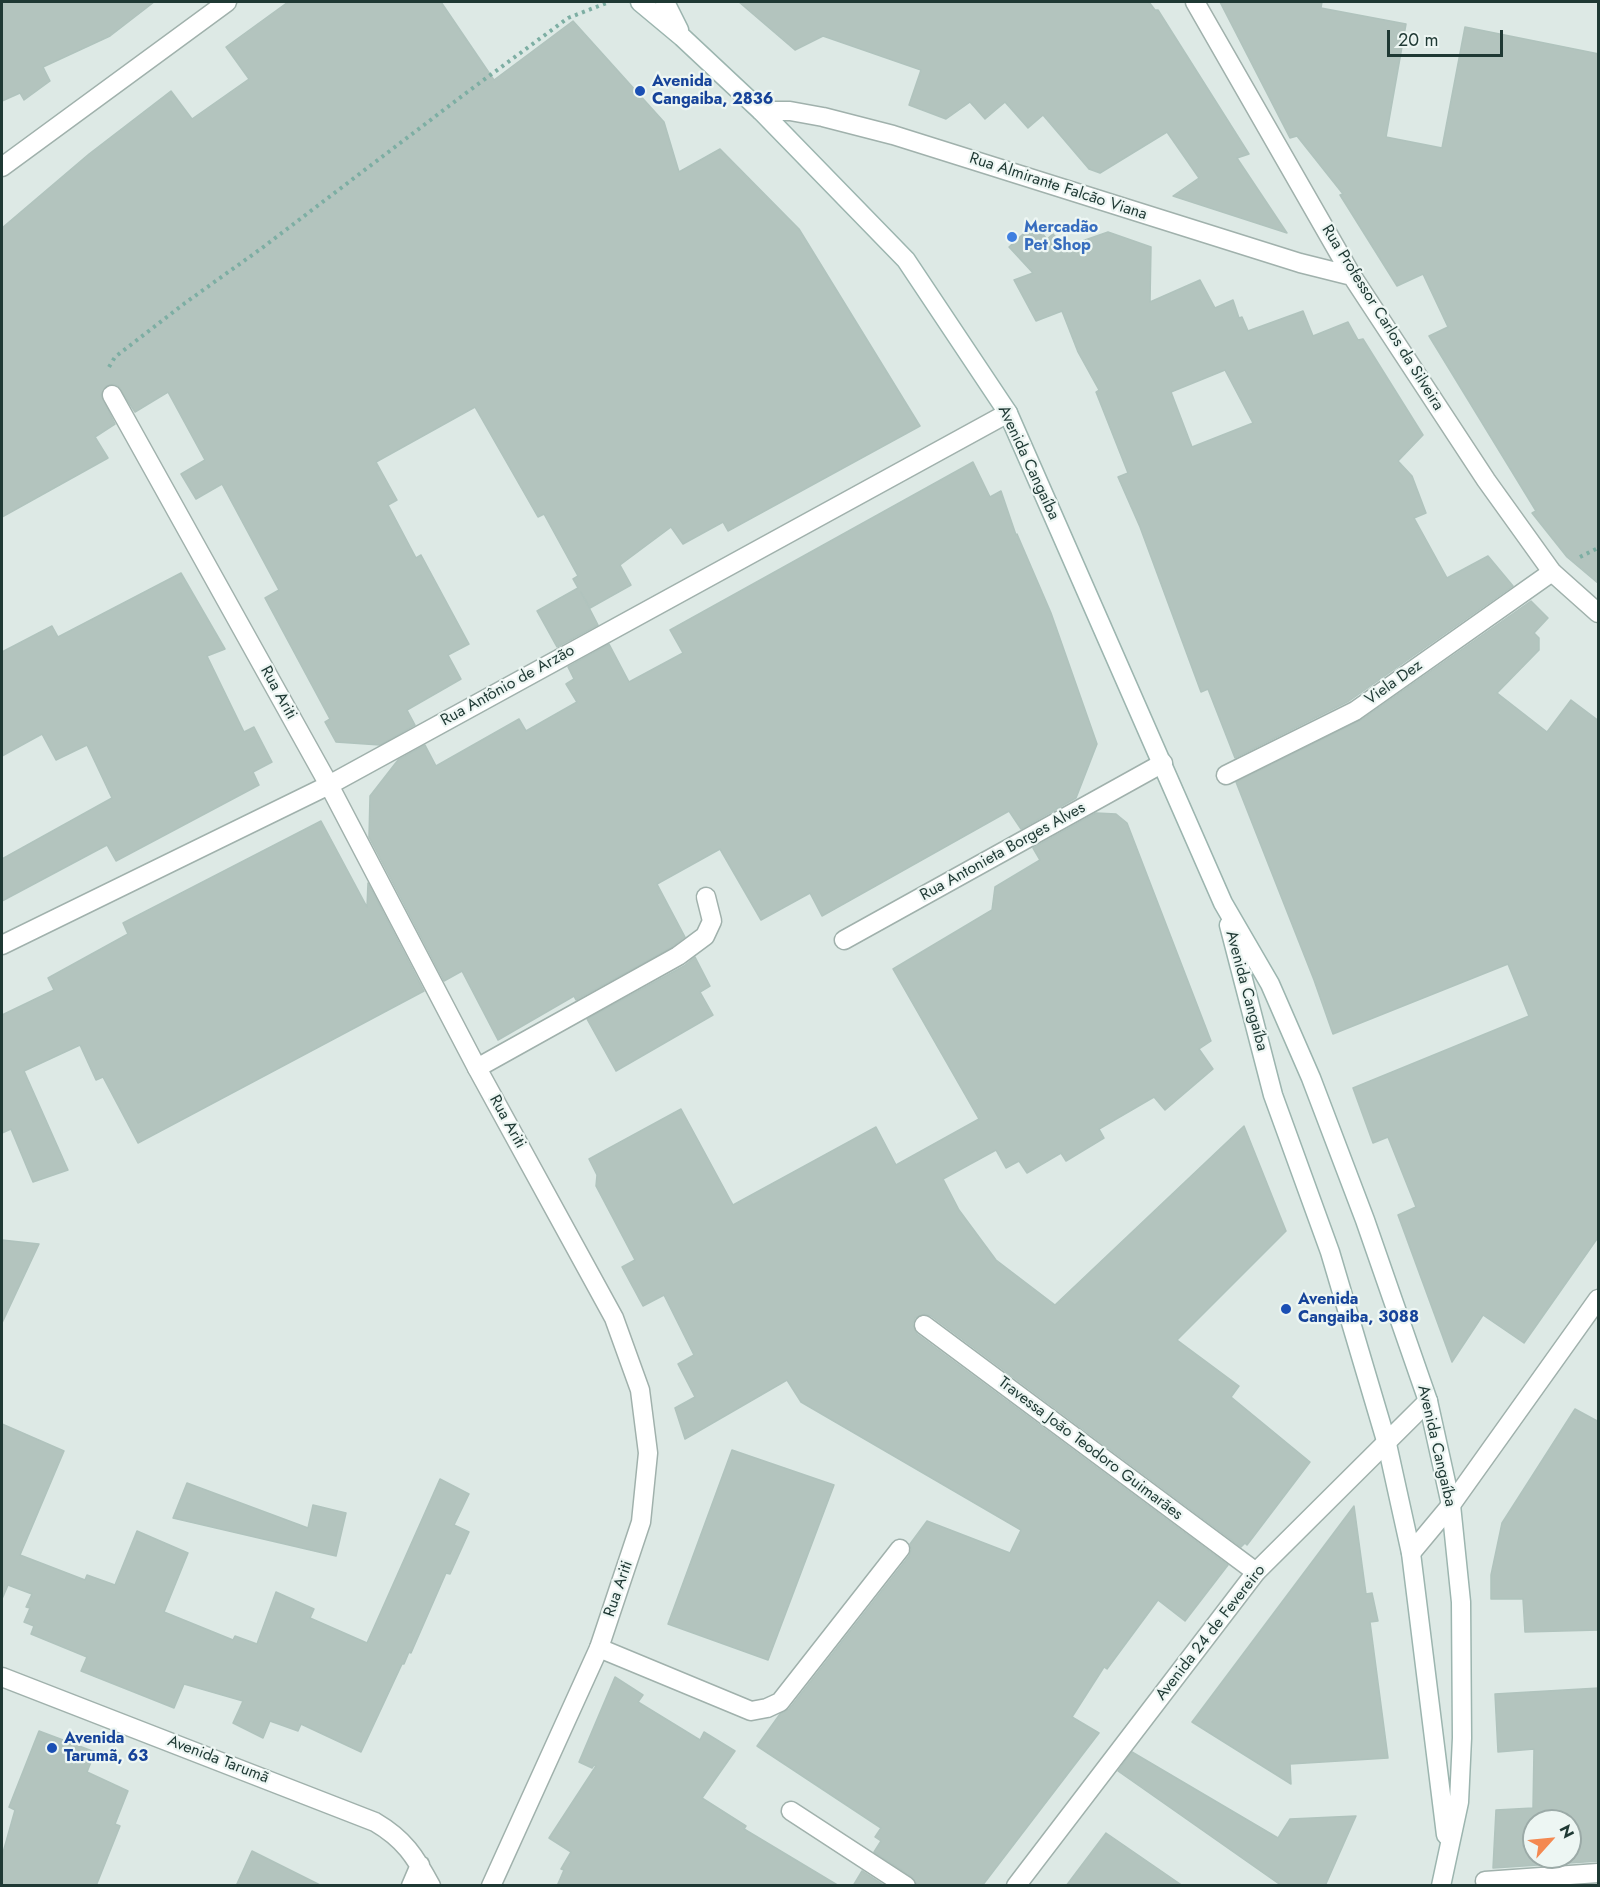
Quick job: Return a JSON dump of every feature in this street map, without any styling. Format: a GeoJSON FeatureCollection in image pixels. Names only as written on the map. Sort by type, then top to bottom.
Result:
{"type":"FeatureCollection","features":[{"type":"Feature","properties":{"kind":"street","name":"Avenida Cangaíba"},"geometry":{"type":"LineString","coordinates":[[640,2],[682,37],[761,111],[906,260],[1008,413],[1223,903],[1270,984],[1311,1078],[1365,1220],[1428,1401],[1451,1505],[1461,1602],[1462,1738],[1459,1802],[1441,1886]]}},
{"type":"Feature","properties":{"kind":"street","name":"Avenida Cangaíba"},"geometry":{"type":"LineString","coordinates":[[664,2],[682,37]]}},
{"type":"Feature","properties":{"kind":"street","name":"Rua Professor Carlos da Silveira"},"geometry":{"type":"LineString","coordinates":[[1195,2],[1352,276],[1486,480],[1552,572],[1599,613]]}},
{"type":"Feature","properties":{"kind":"street"},"geometry":{"type":"LineString","coordinates":[[2,167],[220,4]]}},
{"type":"Feature","properties":{"kind":"street","name":"Rua Almirante Falcão Viana"},"geometry":{"type":"LineString","coordinates":[[761,111],[790,111],[870,129],[1300,263],[1352,276]]}},
{"type":"Feature","properties":{"kind":"street","name":"Rua Ariti"},"geometry":{"type":"LineString","coordinates":[[112,395],[329,785],[477,1068],[614,1318],[640,1390],[648,1453],[641,1522],[598,1648],[491,1886]]}},
{"type":"Feature","properties":{"kind":"street","name":"Rua Antônio de Arzão"},"geometry":{"type":"LineString","coordinates":[[2,945],[329,785],[1008,413]]}},
{"type":"Feature","properties":{"kind":"street","name":"Viela Dez"},"geometry":{"type":"LineString","coordinates":[[1226,776],[1355,711],[1552,572]]}},
{"type":"Feature","properties":{"kind":"street","name":"Rua Antonieta Borges Alves"},"geometry":{"type":"LineString","coordinates":[[844,940],[1163,763]]}},
{"type":"Feature","properties":{"kind":"street"},"geometry":{"type":"LineString","coordinates":[[477,1068],[678,956],[705,936],[712,921],[706,897]]}},
{"type":"Feature","properties":{"kind":"street","name":"Avenida Cangaíba"},"geometry":{"type":"LineString","coordinates":[[1223,903],[1273,1095],[1330,1252],[1387,1444],[1411,1553],[1448,1848]]}},
{"type":"Feature","properties":{"kind":"street"},"geometry":{"type":"LineString","coordinates":[[1411,1553],[1451,1505],[1599,1299]]}},
{"type":"Feature","properties":{"kind":"street","name":"Travessa João Teodoro Guimarães"},"geometry":{"type":"LineString","coordinates":[[924,1325],[1256,1572]]}},
{"type":"Feature","properties":{"kind":"street","name":"Avenida 24 de Fevereiro"},"geometry":{"type":"LineString","coordinates":[[1016,1886],[1256,1572],[1428,1401]]}},
{"type":"Feature","properties":{"kind":"street"},"geometry":{"type":"LineString","coordinates":[[598,1648],[751,1711],[767,1708],[780,1702],[900,1549]]}},
{"type":"Feature","properties":{"kind":"street","name":"Avenida Tarumã"},"geometry":{"type":"LineString","coordinates":[[2,1677],[375,1822],[394,1833],[407,1846],[431,1886]]}},
{"type":"Feature","properties":{"kind":"street"},"geometry":{"type":"LineString","coordinates":[[791,1811],[906,1886]]}},
{"type":"Feature","properties":{"kind":"street"},"geometry":{"type":"LineString","coordinates":[[411,1886],[420,1865]]}},
{"type":"Feature","properties":{"kind":"street"},"geometry":{"type":"LineString","coordinates":[[1485,1881],[1599,1873]]}},
{"type":"Feature","properties":{"kind":"path"},"geometry":{"type":"LineString","coordinates":[[112,395],[105,380],[108,368],[115,357],[568,18],[609,2]]}},
{"type":"Feature","properties":{"kind":"building"},"geometry":{"type":"Polygon","coordinates":[[[2,2],[154,2],[110,36],[43,67],[50,81],[24,100],[20,93],[2,101],[2,2]]]}},
{"type":"Feature","properties":{"kind":"building"},"geometry":{"type":"Polygon","coordinates":[[[288,2],[441,2],[494,80],[573,21],[664,122],[679,172],[720,149],[799,229],[920,426],[728,531],[723,522],[683,544],[671,527],[620,565],[631,585],[590,608],[581,592],[598,625],[557,647],[537,611],[578,588],[573,579],[578,576],[544,514],[538,517],[475,407],[376,462],[397,500],[388,505],[416,558],[421,555],[469,644],[448,655],[461,679],[407,710],[415,725],[380,745],[336,742],[325,722],[330,719],[265,598],[279,590],[222,484],[196,499],[181,474],[205,460],[168,392],[135,412],[118,386],[113,384],[106,386],[101,395],[115,424],[95,437],[108,458],[2,517],[2,228],[89,154],[171,91],[192,119],[249,79],[226,47],[288,2]]]}},
{"type":"Feature","properties":{"kind":"building"},"geometry":{"type":"Polygon","coordinates":[[[739,2],[1149,2],[1155,10],[1158,10],[1249,154],[1237,158],[1287,233],[1173,196],[1199,178],[1167,132],[1100,173],[1089,169],[1043,115],[1028,128],[1005,102],[985,119],[970,102],[946,119],[909,105],[921,70],[823,36],[795,50],[739,2]]]}},
{"type":"Feature","properties":{"kind":"building"},"geometry":{"type":"Polygon","coordinates":[[[1220,2],[1322,2],[1321,8],[1406,24],[1386,137],[1442,148],[1465,27],[1599,54],[1599,584],[1567,557],[1532,513],[1536,511],[1429,336],[1448,327],[1423,274],[1397,286],[1340,195],[1343,194],[1297,136],[1290,138],[1220,2]]]}},
{"type":"Feature","properties":{"kind":"building"},"geometry":{"type":"Polygon","coordinates":[[[1034,224],[1047,239],[1053,234],[1065,247],[1108,232],[1151,247],[1150,302],[1200,280],[1215,308],[1233,300],[1239,318],[1242,317],[1248,331],[1303,311],[1313,336],[1348,322],[1358,340],[1363,339],[1423,435],[1398,461],[1412,476],[1426,513],[1414,518],[1447,578],[1488,556],[1513,586],[1349,701],[1235,758],[1208,689],[1201,692],[1140,527],[1118,477],[1128,473],[1096,392],[1099,390],[1078,352],[1062,311],[1036,321],[1014,280],[1033,273],[1009,247],[1034,224]],[[1225,370],[1171,392],[1192,447],[1253,423],[1225,370]]]}},
{"type":"Feature","properties":{"kind":"building"},"geometry":{"type":"Polygon","coordinates":[[[973,462],[990,497],[1001,491],[1016,535],[1051,613],[1097,744],[1076,798],[1021,829],[1009,811],[822,916],[810,893],[761,920],[720,849],[657,884],[685,937],[672,947],[576,1000],[574,996],[498,1040],[462,971],[444,981],[369,837],[370,796],[398,760],[425,745],[436,766],[519,719],[526,731],[577,702],[566,684],[574,679],[568,667],[609,644],[629,682],[683,653],[670,630],[973,462]]]}},
{"type":"Feature","properties":{"kind":"building"},"geometry":{"type":"Polygon","coordinates":[[[181,573],[225,649],[207,656],[244,732],[254,727],[272,762],[253,772],[259,785],[116,861],[107,845],[2,901],[2,859],[112,798],[87,745],[56,760],[42,734],[2,756],[2,652],[52,626],[58,637],[181,573]]]}},
{"type":"Feature","properties":{"kind":"building"},"geometry":{"type":"Polygon","coordinates":[[[1531,601],[1548,618],[1534,633],[1539,638],[1539,650],[1497,693],[1547,732],[1571,700],[1599,721],[1599,1236],[1524,1343],[1483,1315],[1452,1362],[1398,1215],[1416,1207],[1388,1137],[1373,1143],[1353,1088],[1529,1016],[1508,964],[1333,1034],[1236,782],[1361,720],[1531,601]]]}},
{"type":"Feature","properties":{"kind":"building"},"geometry":{"type":"Polygon","coordinates":[[[1096,813],[1116,814],[1127,823],[1211,1041],[1199,1049],[1213,1069],[1165,1110],[1154,1097],[1099,1129],[1104,1138],[1066,1161],[1061,1153],[1027,1173],[1019,1161],[1006,1168],[996,1150],[943,1179],[959,1210],[996,1260],[1055,1305],[1244,1126],[1286,1231],[1177,1340],[1239,1386],[1231,1397],[1310,1462],[1247,1545],[1245,1543],[1241,1547],[931,1316],[925,1314],[915,1318],[913,1324],[917,1334],[1228,1565],[1185,1621],[1158,1600],[1107,1669],[1104,1667],[1072,1717],[1099,1733],[982,1886],[917,1886],[912,1877],[874,1852],[881,1841],[875,1837],[881,1828],[757,1746],[780,1714],[789,1709],[909,1556],[910,1544],[927,1521],[1010,1553],[1021,1530],[801,1402],[787,1380],[685,1439],[675,1408],[695,1397],[678,1364],[694,1355],[664,1295],[643,1306],[622,1267],[635,1260],[596,1186],[597,1175],[589,1159],[681,1109],[733,1205],[876,1127],[896,1165],[979,1119],[893,969],[992,910],[995,887],[1040,860],[1033,848],[1096,813]]]}},
{"type":"Feature","properties":{"kind":"building"},"geometry":{"type":"Polygon","coordinates":[[[321,821],[367,907],[368,883],[424,991],[138,1143],[103,1077],[96,1080],[80,1045],[24,1071],[68,1170],[33,1182],[11,1129],[2,1133],[2,1015],[54,990],[48,978],[128,934],[123,923],[321,821]]]}},
{"type":"Feature","properties":{"kind":"building"},"geometry":{"type":"Polygon","coordinates":[[[695,957],[710,986],[700,992],[713,1015],[616,1071],[587,1019],[684,966],[695,957]]]}},
{"type":"Feature","properties":{"kind":"building"},"geometry":{"type":"Polygon","coordinates":[[[2,1240],[39,1244],[2,1323],[2,1240]]]}},
{"type":"Feature","properties":{"kind":"building"},"geometry":{"type":"Polygon","coordinates":[[[1575,1409],[1599,1422],[1599,1630],[1525,1632],[1523,1599],[1491,1599],[1491,1575],[1502,1523],[1575,1409]]]}},
{"type":"Feature","properties":{"kind":"building"},"geometry":{"type":"Polygon","coordinates":[[[2,1424],[64,1451],[20,1555],[85,1580],[87,1575],[115,1585],[137,1531],[188,1553],[164,1612],[233,1640],[235,1636],[257,1644],[276,1592],[314,1609],[310,1618],[367,1643],[440,1479],[469,1494],[454,1525],[469,1532],[450,1574],[446,1573],[411,1653],[409,1652],[402,1664],[361,1752],[301,1724],[298,1731],[270,1721],[263,1738],[233,1723],[243,1701],[184,1684],[174,1708],[81,1671],[87,1657],[31,1634],[34,1626],[24,1622],[30,1608],[26,1607],[32,1594],[8,1585],[2,1599],[2,1424]]]}},
{"type":"Feature","properties":{"kind":"building"},"geometry":{"type":"Polygon","coordinates":[[[732,1450],[834,1485],[768,1660],[668,1624],[732,1450]]]}},
{"type":"Feature","properties":{"kind":"building"},"geometry":{"type":"Polygon","coordinates":[[[187,1483],[308,1528],[313,1505],[346,1513],[336,1556],[173,1518],[187,1483]]]}},
{"type":"Feature","properties":{"kind":"building"},"geometry":{"type":"Polygon","coordinates":[[[1354,1506],[1366,1594],[1372,1593],[1378,1621],[1370,1622],[1388,1758],[1290,1764],[1291,1784],[1192,1722],[1354,1506]]]}},
{"type":"Feature","properties":{"kind":"building"},"geometry":{"type":"Polygon","coordinates":[[[615,1677],[643,1695],[638,1702],[700,1740],[704,1732],[735,1751],[702,1798],[746,1826],[744,1829],[839,1886],[557,1886],[564,1870],[561,1869],[571,1852],[549,1838],[596,1766],[592,1768],[579,1762],[615,1677]]]}},
{"type":"Feature","properties":{"kind":"building"},"geometry":{"type":"Polygon","coordinates":[[[1599,1688],[1599,1861],[1582,1862],[1582,1809],[1522,1809],[1522,1866],[1493,1868],[1496,1810],[1533,1808],[1534,1749],[1498,1752],[1495,1694],[1599,1688]]]}},
{"type":"Feature","properties":{"kind":"building"},"geometry":{"type":"Polygon","coordinates":[[[39,1731],[95,1752],[87,1772],[128,1791],[115,1824],[120,1826],[96,1886],[2,1886],[2,1856],[15,1810],[9,1807],[39,1731]]]}},
{"type":"Feature","properties":{"kind":"building"},"geometry":{"type":"Polygon","coordinates":[[[1132,1752],[1278,1838],[1290,1819],[1356,1816],[1325,1886],[1282,1886],[1118,1771],[1132,1752]]]}},
{"type":"Feature","properties":{"kind":"building"},"geometry":{"type":"Polygon","coordinates":[[[1106,1833],[1183,1886],[1066,1886],[1106,1833]]]}},
{"type":"Feature","properties":{"kind":"building"},"geometry":{"type":"Polygon","coordinates":[[[252,1851],[322,1886],[236,1886],[252,1851]]]}},
{"type":"Feature","properties":{"kind":"building"},"geometry":{"type":"Polygon","coordinates":[[[862,1871],[885,1886],[853,1886],[862,1871]]]}},
{"type":"Feature","properties":{"kind":"place","name":"Avenida Cangaiba, 2836"},"geometry":{"type":"Point","coordinates":[640,91]}},
{"type":"Feature","properties":{"kind":"place","name":"Mercadão Pet Shop"},"geometry":{"type":"Point","coordinates":[1012,237]}},
{"type":"Feature","properties":{"kind":"place","name":"Avenida Cangaiba, 3088"},"geometry":{"type":"Point","coordinates":[1286,1309]}},
{"type":"Feature","properties":{"kind":"place","name":"Avenida Tarumã, 63"},"geometry":{"type":"Point","coordinates":[52,1748]}}]}
